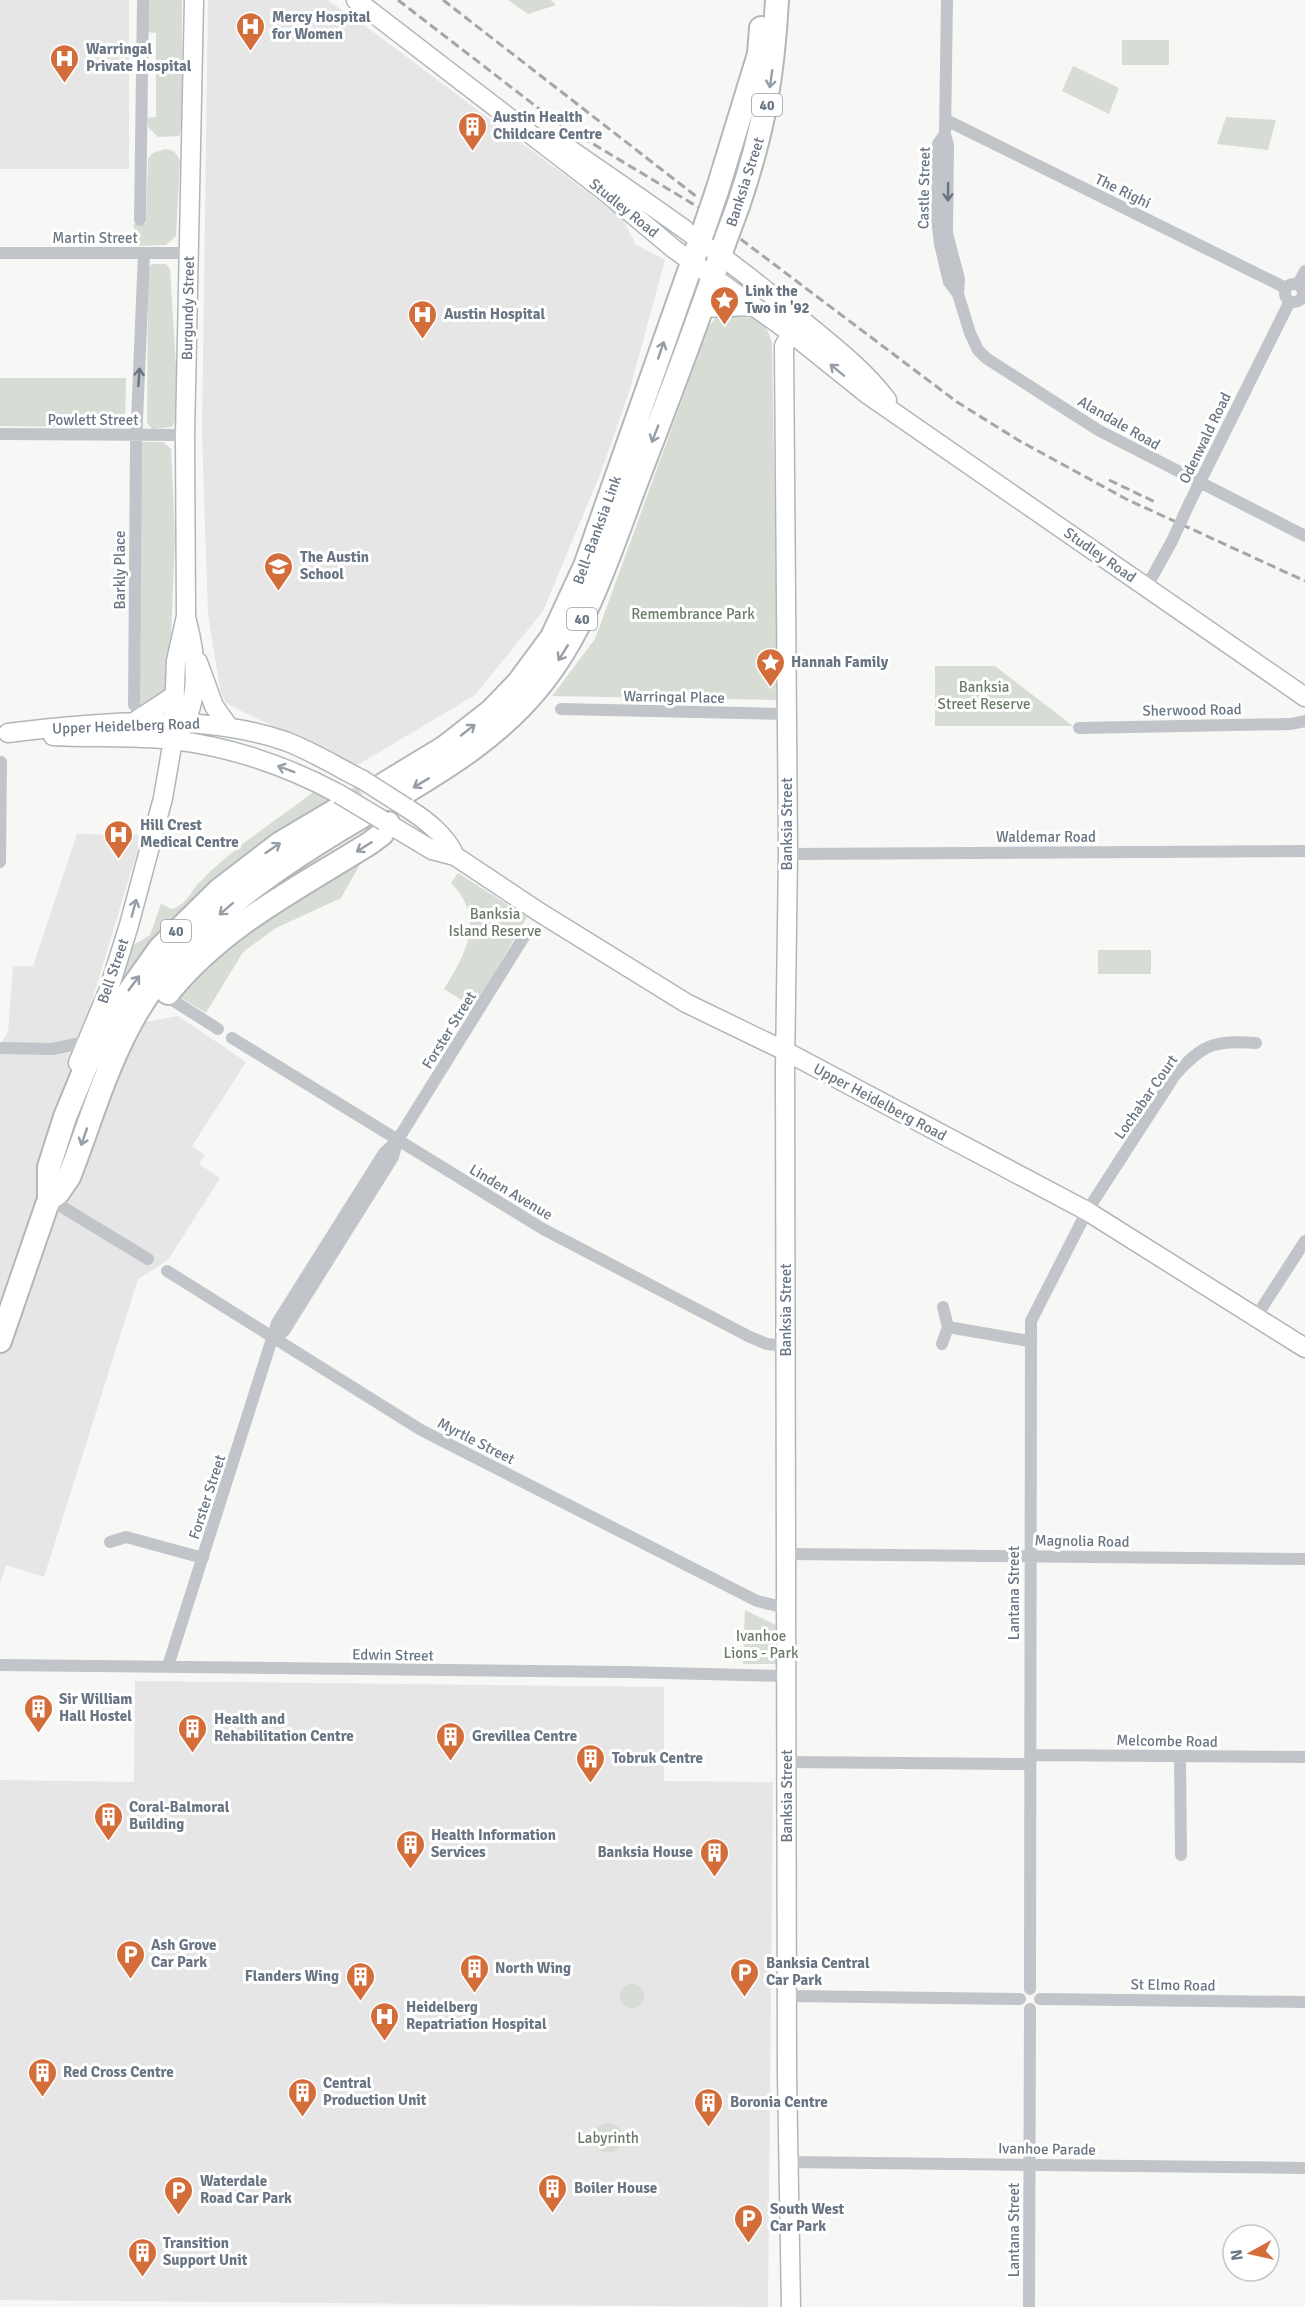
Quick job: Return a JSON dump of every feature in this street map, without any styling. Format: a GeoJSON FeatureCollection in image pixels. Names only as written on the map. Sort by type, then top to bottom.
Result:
{"type":"FeatureCollection","features":[{"type":"Feature","properties":{"kind":"highway","name":"Banksia Street"},"geometry":{"type":"LineString","coordinates":[[698,247],[759,54],[762,0]]}},
{"type":"Feature","properties":{"kind":"highway","name":"Banksia Street"},"geometry":{"type":"LineString","coordinates":[[719,258],[738,206],[764,121],[772,74],[777,0]]}},
{"type":"Feature","properties":{"kind":"highway","name":"Bell–Banksia Link"},"geometry":{"type":"LineString","coordinates":[[388,792],[491,711],[518,683],[552,637],[581,576],[698,247]]}},
{"type":"Feature","properties":{"kind":"highway","name":"Bell–Banksia Link"},"geometry":{"type":"LineString","coordinates":[[388,792],[466,755],[524,704],[560,658],[588,606],[719,258]]}},
{"type":"Feature","properties":{"kind":"highway","name":"40"},"geometry":{"type":"LineString","coordinates":[[104,1082],[136,1012],[186,948],[220,914],[348,806]]}},
{"type":"Feature","properties":{"kind":"highway","name":"40"},"geometry":{"type":"LineString","coordinates":[[68,1109],[116,1010],[154,956],[177,930],[248,865],[348,806]]}},
{"type":"Feature","properties":{"kind":"highway"},"geometry":{"type":"LineString","coordinates":[[104,1082],[166,996],[195,962],[235,927],[265,906],[370,843],[382,834],[387,821]]}},
{"type":"Feature","properties":{"kind":"highway","name":"Bell Street"},"geometry":{"type":"LineString","coordinates":[[49,1199],[58,1193],[69,1177],[104,1082]]}},
{"type":"Feature","properties":{"kind":"highway","name":"Bell Street"},"geometry":{"type":"LineString","coordinates":[[0,1341],[49,1199],[49,1167],[68,1109]]}},
{"type":"Feature","properties":{"kind":"street"},"geometry":{"type":"LineString","coordinates":[[140,220],[143,0]]}},
{"type":"Feature","properties":{"kind":"street","name":"Burgundy Street"},"geometry":{"type":"LineString","coordinates":[[176,731],[193,700],[192,643],[186,616],[185,435],[194,0]]}},
{"type":"Feature","properties":{"kind":"street","name":"Studley Road"},"geometry":{"type":"LineString","coordinates":[[356,0],[645,212],[698,247],[758,282],[795,325],[867,394],[896,411],[1305,697]]}},
{"type":"Feature","properties":{"kind":"street","name":"Studley Road"},"geometry":{"type":"LineString","coordinates":[[373,0],[499,98],[632,193],[645,212]]}},
{"type":"Feature","properties":{"kind":"street","name":"Castle Street"},"geometry":{"type":"LineString","coordinates":[[947,0],[946,120],[945,134],[938,144],[937,232],[949,282],[958,294]]}},
{"type":"Feature","properties":{"kind":"street","name":"The Righi"},"geometry":{"type":"LineString","coordinates":[[946,120],[1296,294]]}},
{"type":"Feature","properties":{"kind":"street","name":"Martin Street"},"geometry":{"type":"LineString","coordinates":[[0,253],[189,253]]}},
{"type":"Feature","properties":{"kind":"street"},"geometry":{"type":"LineString","coordinates":[[138,435],[144,253]]}},
{"type":"Feature","properties":{"kind":"street","name":"Studley Road"},"geometry":{"type":"LineString","coordinates":[[719,258],[752,306],[795,325]]}},
{"type":"Feature","properties":{"kind":"street","name":"Odenwald Road"},"geometry":{"type":"LineString","coordinates":[[1146,588],[1296,294],[1305,271]]}},
{"type":"Feature","properties":{"kind":"street","name":"Alandale Road"},"geometry":{"type":"LineString","coordinates":[[958,294],[970,333],[978,350],[986,358],[1098,430],[1305,536]]}},
{"type":"Feature","properties":{"kind":"street"},"geometry":{"type":"LineString","coordinates":[[701,308],[752,306]]}},
{"type":"Feature","properties":{"kind":"street","name":"Banksia Street"},"geometry":{"type":"LineString","coordinates":[[791,2307],[787,1996],[785,1051],[788,854],[784,345],[795,325]]}},
{"type":"Feature","properties":{"kind":"street","name":"Powlett Street"},"geometry":{"type":"LineString","coordinates":[[0,434],[185,435]]}},
{"type":"Feature","properties":{"kind":"street","name":"Barkly Place"},"geometry":{"type":"LineString","coordinates":[[134,705],[138,435]]}},
{"type":"Feature","properties":{"kind":"street","name":"Burgundy Street"},"geometry":{"type":"LineString","coordinates":[[176,731],[176,661],[186,616]]}},
{"type":"Feature","properties":{"kind":"street"},"geometry":{"type":"LineString","coordinates":[[192,643],[212,702],[229,727]]}},
{"type":"Feature","properties":{"kind":"street"},"geometry":{"type":"LineString","coordinates":[[129,724],[159,708],[175,695]]}},
{"type":"Feature","properties":{"kind":"street","name":"Warringal Place"},"geometry":{"type":"LineString","coordinates":[[561,709],[787,714]]}},
{"type":"Feature","properties":{"kind":"street","name":"Sherwood Road"},"geometry":{"type":"LineString","coordinates":[[1079,728],[1290,724],[1305,721]]}},
{"type":"Feature","properties":{"kind":"street","name":"Upper Heidelberg Road"},"geometry":{"type":"LineString","coordinates":[[4,733],[73,725],[129,724],[176,731],[294,771],[348,806],[387,821],[438,853],[455,856],[539,912],[686,1003],[785,1051],[1087,1211],[1305,1348]]}},
{"type":"Feature","properties":{"kind":"street","name":"Upper Heidelberg Road"},"geometry":{"type":"LineString","coordinates":[[4,733],[145,738],[176,731],[229,727],[294,745],[388,792],[450,843],[455,856]]}},
{"type":"Feature","properties":{"kind":"street","name":"Bell Street"},"geometry":{"type":"LineString","coordinates":[[68,1109],[75,1072],[117,964],[166,781],[176,731]]}},
{"type":"Feature","properties":{"kind":"street"},"geometry":{"type":"LineString","coordinates":[[145,738],[156,752],[166,781]]}},
{"type":"Feature","properties":{"kind":"street"},"geometry":{"type":"LineString","coordinates":[[0,862],[1,762]]}},
{"type":"Feature","properties":{"kind":"street"},"geometry":{"type":"LineString","coordinates":[[387,821],[388,792]]}},
{"type":"Feature","properties":{"kind":"street"},"geometry":{"type":"LineString","coordinates":[[425,846],[422,830],[427,822]]}},
{"type":"Feature","properties":{"kind":"street","name":"Waldemar Road"},"geometry":{"type":"LineString","coordinates":[[788,854],[1305,851]]}},
{"type":"Feature","properties":{"kind":"street","name":"Forster Street"},"geometry":{"type":"LineString","coordinates":[[168,1666],[274,1338],[284,1331],[387,1167],[393,1157],[397,1140],[525,935]]}},
{"type":"Feature","properties":{"kind":"street"},"geometry":{"type":"LineString","coordinates":[[166,996],[218,1029]]}},
{"type":"Feature","properties":{"kind":"street","name":"Linden Avenue"},"geometry":{"type":"LineString","coordinates":[[232,1038],[543,1229],[750,1337],[767,1344],[786,1346]]}},
{"type":"Feature","properties":{"kind":"street"},"geometry":{"type":"LineString","coordinates":[[0,1048],[52,1049],[86,1041]]}},
{"type":"Feature","properties":{"kind":"street","name":"Lochabar Court"},"geometry":{"type":"LineString","coordinates":[[1087,1211],[1175,1076],[1190,1058],[1209,1046],[1226,1041],[1256,1043]]}},
{"type":"Feature","properties":{"kind":"street"},"geometry":{"type":"LineString","coordinates":[[52,1049],[68,1058],[75,1072]]}},
{"type":"Feature","properties":{"kind":"street"},"geometry":{"type":"LineString","coordinates":[[49,1199],[148,1259]]}},
{"type":"Feature","properties":{"kind":"street","name":"Lantana Street"},"geometry":{"type":"LineString","coordinates":[[1030,1989],[1029,1341],[1031,1321],[1087,1211]]}},
{"type":"Feature","properties":{"kind":"street"},"geometry":{"type":"LineString","coordinates":[[1256,1317],[1305,1241]]}},
{"type":"Feature","properties":{"kind":"street","name":"Myrtle Street"},"geometry":{"type":"LineString","coordinates":[[167,1271],[421,1430],[757,1601],[786,1608]]}},
{"type":"Feature","properties":{"kind":"street"},"geometry":{"type":"LineString","coordinates":[[942,1307],[948,1328],[942,1344]]}},
{"type":"Feature","properties":{"kind":"street"},"geometry":{"type":"LineString","coordinates":[[948,1328],[1029,1341]]}},
{"type":"Feature","properties":{"kind":"street"},"geometry":{"type":"LineString","coordinates":[[110,1542],[126,1537],[203,1558]]}},
{"type":"Feature","properties":{"kind":"street","name":"Magnolia Road"},"geometry":{"type":"LineString","coordinates":[[786,1554],[1305,1559]]}},
{"type":"Feature","properties":{"kind":"street","name":"Edwin Street"},"geometry":{"type":"LineString","coordinates":[[0,1665],[786,1676]]}},
{"type":"Feature","properties":{"kind":"street"},"geometry":{"type":"LineString","coordinates":[[1180,1756],[1181,1855]]}},
{"type":"Feature","properties":{"kind":"street","name":"Melcombe Road"},"geometry":{"type":"LineString","coordinates":[[787,1762],[1180,1756],[1305,1758]]}},
{"type":"Feature","properties":{"kind":"street"},"geometry":{"type":"LineString","coordinates":[[1030,1989],[1038,1993],[1040,1999],[1038,2004],[1030,2008],[1023,2005],[1020,1999],[1022,1993],[1030,1989]]}},
{"type":"Feature","properties":{"kind":"street"},"geometry":{"type":"LineString","coordinates":[[787,1996],[1020,1999]]}},
{"type":"Feature","properties":{"kind":"street","name":"St Elmo Road"},"geometry":{"type":"LineString","coordinates":[[1040,1999],[1305,2002]]}},
{"type":"Feature","properties":{"kind":"street","name":"Lantana Street"},"geometry":{"type":"LineString","coordinates":[[1029,2307],[1030,2008]]}},
{"type":"Feature","properties":{"kind":"street","name":"Ivanhoe Parade"},"geometry":{"type":"LineString","coordinates":[[788,2162],[1305,2168]]}},
{"type":"Feature","properties":{"kind":"shaded area","name":"Warringal Private Hospital"},"geometry":{"type":"Polygon","coordinates":[[[0,0],[129,0],[129,169],[0,169],[0,0]]]}},
{"type":"Feature","properties":{"kind":"shaded area","name":"Austin Hospital"},"geometry":{"type":"Polygon","coordinates":[[[208,0],[327,0],[360,22],[622,218],[636,245],[665,260],[629,392],[601,472],[543,611],[475,695],[356,766],[229,705],[225,702],[220,688],[208,615],[202,434],[208,0]]]}},
{"type":"Feature","properties":{"kind":"shaded area"},"geometry":{"type":"Polygon","coordinates":[[[77,834],[142,835],[82,1034],[178,1016],[246,1062],[192,1146],[205,1155],[199,1164],[220,1178],[168,1260],[138,1279],[44,1577],[6,1565],[0,1584],[0,1045],[8,1032],[13,966],[33,966],[77,834]]]}},
{"type":"Feature","properties":{"kind":"shaded area","name":"Heidelberg Repatriation Hospital"},"geometry":{"type":"Polygon","coordinates":[[[135,1681],[664,1687],[664,1781],[773,1782],[768,2307],[0,2300],[0,1780],[134,1782],[135,1681]]]}},
{"type":"Feature","properties":{"kind":"green space"},"geometry":{"type":"Polygon","coordinates":[[[148,0],[182,0],[182,128],[179,136],[158,137],[148,127],[147,118],[156,117],[156,33],[147,32],[148,0]]]}},
{"type":"Feature","properties":{"kind":"green space"},"geometry":{"type":"Polygon","coordinates":[[[508,0],[551,0],[556,5],[528,14],[508,0]]]}},
{"type":"Feature","properties":{"kind":"green space"},"geometry":{"type":"Polygon","coordinates":[[[1122,40],[1169,40],[1169,65],[1122,65],[1122,40]]]}},
{"type":"Feature","properties":{"kind":"green space"},"geometry":{"type":"Polygon","coordinates":[[[1073,66],[1119,88],[1109,114],[1062,91],[1073,66]]]}},
{"type":"Feature","properties":{"kind":"green space"},"geometry":{"type":"Polygon","coordinates":[[[1226,117],[1276,120],[1268,150],[1217,144],[1226,117]]]}},
{"type":"Feature","properties":{"kind":"green space"},"geometry":{"type":"Polygon","coordinates":[[[165,149],[174,151],[180,160],[176,236],[166,245],[134,246],[134,224],[146,224],[148,159],[153,153],[165,149]]]}},
{"type":"Feature","properties":{"kind":"green space"},"geometry":{"type":"Polygon","coordinates":[[[152,264],[166,264],[170,269],[176,366],[176,419],[172,427],[152,429],[147,423],[148,269],[152,264]]]}},
{"type":"Feature","properties":{"kind":"green space","name":"Remembrance Park"},"geometry":{"type":"Polygon","coordinates":[[[742,311],[754,316],[762,323],[772,343],[778,700],[552,696],[595,639],[709,326],[719,313],[742,311]]]}},
{"type":"Feature","properties":{"kind":"green space"},"geometry":{"type":"Polygon","coordinates":[[[0,378],[126,378],[125,428],[0,426],[0,378]]]}},
{"type":"Feature","properties":{"kind":"green space"},"geometry":{"type":"Polygon","coordinates":[[[141,442],[163,442],[171,449],[175,537],[169,688],[131,716],[141,442]]]}},
{"type":"Feature","properties":{"kind":"green space","name":"Banksia Street Reserve"},"geometry":{"type":"Polygon","coordinates":[[[935,666],[995,666],[1073,726],[935,726],[935,666]]]}},
{"type":"Feature","properties":{"kind":"green space"},"geometry":{"type":"Polygon","coordinates":[[[316,790],[333,803],[125,980],[121,979],[132,946],[150,935],[161,904],[172,909],[181,905],[198,884],[225,858],[316,790]]]}},
{"type":"Feature","properties":{"kind":"green space"},"geometry":{"type":"Polygon","coordinates":[[[367,852],[341,898],[276,928],[243,952],[206,1013],[180,997],[178,994],[198,963],[367,852]]]}},
{"type":"Feature","properties":{"kind":"green space","name":"Banksia Island Reserve"},"geometry":{"type":"Polygon","coordinates":[[[458,873],[527,917],[474,1008],[444,989],[459,962],[469,936],[468,910],[462,896],[451,883],[458,873]]]}},
{"type":"Feature","properties":{"kind":"green space"},"geometry":{"type":"Polygon","coordinates":[[[1098,950],[1151,950],[1151,974],[1098,974],[1098,950]]]}},
{"type":"Feature","properties":{"kind":"green space","name":"Ivanhoe Lions - Park"},"geometry":{"type":"Polygon","coordinates":[[[745,1610],[778,1626],[777,1664],[743,1664],[745,1610]]]}},
{"type":"Feature","properties":{"kind":"green space"},"geometry":{"type":"Polygon","coordinates":[[[632,1984],[641,1987],[644,1996],[641,2005],[632,2008],[623,2005],[620,1996],[623,1987],[632,1984]]]}},
{"type":"Feature","properties":{"kind":"green space","name":"Labyrinth"},"geometry":{"type":"Polygon","coordinates":[[[608,2123],[619,2127],[623,2138],[619,2149],[608,2153],[597,2149],[593,2138],[597,2127],[608,2123]]]}},
{"type":"Feature","properties":{"kind":"tunnel"},"geometry":{"type":"LineString","coordinates":[[343,806],[384,784]]}},
{"type":"Feature","properties":{"kind":"railway"},"geometry":{"type":"LineString","coordinates":[[398,0],[555,121],[698,207],[957,402],[1018,440],[1126,499],[1305,581]]}},
{"type":"Feature","properties":{"kind":"railway"},"geometry":{"type":"LineString","coordinates":[[443,0],[697,197]]}},
{"type":"Feature","properties":{"kind":"railway"},"geometry":{"type":"LineString","coordinates":[[1109,480],[1155,502]]}},
{"type":"Feature","properties":{"kind":"place","name":"Mercy Hospital for Women"},"geometry":{"type":"Point","coordinates":[251,52]}},
{"type":"Feature","properties":{"kind":"place","name":"Warringal Private Hospital"},"geometry":{"type":"Point","coordinates":[65,84]}},
{"type":"Feature","properties":{"kind":"place","name":"Austin Health Childcare Centre"},"geometry":{"type":"Point","coordinates":[472,152]}},
{"type":"Feature","properties":{"kind":"place","name":"Link the Two in '92"},"geometry":{"type":"Point","coordinates":[724,326]}},
{"type":"Feature","properties":{"kind":"place","name":"Austin Hospital"},"geometry":{"type":"Point","coordinates":[423,340]}},
{"type":"Feature","properties":{"kind":"place","name":"The Austin School"},"geometry":{"type":"Point","coordinates":[279,592]}},
{"type":"Feature","properties":{"kind":"place","name":"Hannah Family"},"geometry":{"type":"Point","coordinates":[770,688]}},
{"type":"Feature","properties":{"kind":"place","name":"Hill Crest Medical Centre"},"geometry":{"type":"Point","coordinates":[119,860]}},
{"type":"Feature","properties":{"kind":"place","name":"Sir William Hall Hostel"},"geometry":{"type":"Point","coordinates":[38,1734]}},
{"type":"Feature","properties":{"kind":"place","name":"Health and Rehabilitation Centre"},"geometry":{"type":"Point","coordinates":[193,1754]}},
{"type":"Feature","properties":{"kind":"place","name":"Grevillea Centre"},"geometry":{"type":"Point","coordinates":[451,1762]}},
{"type":"Feature","properties":{"kind":"place","name":"Tobruk Centre"},"geometry":{"type":"Point","coordinates":[591,1784]}},
{"type":"Feature","properties":{"kind":"place","name":"Coral-Balmoral Building"},"geometry":{"type":"Point","coordinates":[108,1842]}},
{"type":"Feature","properties":{"kind":"place","name":"Health Information Services"},"geometry":{"type":"Point","coordinates":[410,1870]}},
{"type":"Feature","properties":{"kind":"place","name":"Banksia House"},"geometry":{"type":"Point","coordinates":[714,1878]}},
{"type":"Feature","properties":{"kind":"place","name":"Ash Grove Car Park"},"geometry":{"type":"Point","coordinates":[130,1980]}},
{"type":"Feature","properties":{"kind":"place","name":"North Wing"},"geometry":{"type":"Point","coordinates":[474,1994]}},
{"type":"Feature","properties":{"kind":"place","name":"Banksia Central Car Park"},"geometry":{"type":"Point","coordinates":[745,1998]}},
{"type":"Feature","properties":{"kind":"place","name":"Flanders Wing"},"geometry":{"type":"Point","coordinates":[360,2002]}},
{"type":"Feature","properties":{"kind":"place","name":"Heidelberg Repatriation Hospital"},"geometry":{"type":"Point","coordinates":[385,2042]}},
{"type":"Feature","properties":{"kind":"place","name":"Red Cross Centre"},"geometry":{"type":"Point","coordinates":[42,2098]}},
{"type":"Feature","properties":{"kind":"place","name":"Central Production Unit"},"geometry":{"type":"Point","coordinates":[302,2118]}},
{"type":"Feature","properties":{"kind":"place","name":"Boronia Centre"},"geometry":{"type":"Point","coordinates":[709,2128]}},
{"type":"Feature","properties":{"kind":"place","name":"Boiler House"},"geometry":{"type":"Point","coordinates":[553,2214]}},
{"type":"Feature","properties":{"kind":"place","name":"Waterdale Road Car Park"},"geometry":{"type":"Point","coordinates":[179,2216]}},
{"type":"Feature","properties":{"kind":"place","name":"South West Car Park"},"geometry":{"type":"Point","coordinates":[749,2244]}},
{"type":"Feature","properties":{"kind":"place","name":"Transition Support Unit"},"geometry":{"type":"Point","coordinates":[142,2278]}}]}
